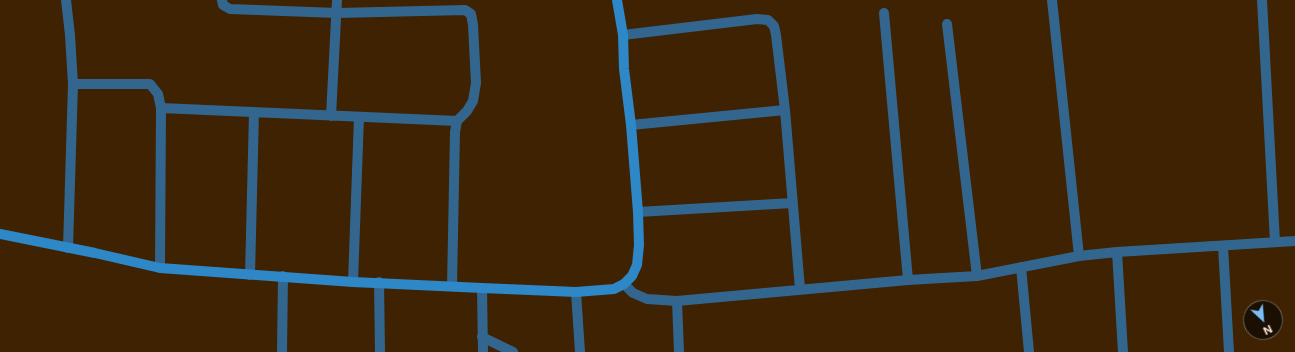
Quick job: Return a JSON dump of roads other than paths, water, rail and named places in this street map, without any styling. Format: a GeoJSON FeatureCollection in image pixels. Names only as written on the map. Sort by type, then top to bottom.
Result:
{"type":"FeatureCollection","features":[{"type":"Feature","properties":{"kind":"main road"},"geometry":{"type":"LineString","coordinates":[[0,234],[160,268],[353,282],[380,282],[482,288],[576,292],[614,289],[624,284],[632,276],[637,265],[639,245],[631,125],[624,69],[623,35],[617,0]]}},
{"type":"Feature","properties":{"kind":"street"},"geometry":{"type":"LineString","coordinates":[[66,0],[73,84],[68,248]]}},
{"type":"Feature","properties":{"kind":"street"},"geometry":{"type":"LineString","coordinates":[[222,0],[223,5],[230,9],[337,13],[465,10],[471,14],[476,83],[473,101],[467,111],[457,121],[454,132],[452,286]]}},
{"type":"Feature","properties":{"kind":"street"},"geometry":{"type":"LineString","coordinates":[[331,116],[337,0]]}},
{"type":"Feature","properties":{"kind":"street"},"geometry":{"type":"LineString","coordinates":[[1052,0],[1078,256]]}},
{"type":"Feature","properties":{"kind":"street"},"geometry":{"type":"LineString","coordinates":[[1262,0],[1275,242]]}},
{"type":"Feature","properties":{"kind":"street"},"geometry":{"type":"LineString","coordinates":[[884,13],[908,280]]}},
{"type":"Feature","properties":{"kind":"street"},"geometry":{"type":"LineString","coordinates":[[623,35],[757,19],[768,20],[774,26],[785,110],[800,289]]}},
{"type":"Feature","properties":{"kind":"street"},"geometry":{"type":"LineString","coordinates":[[947,24],[977,276]]}},
{"type":"Feature","properties":{"kind":"street"},"geometry":{"type":"LineString","coordinates":[[73,84],[150,84],[158,94],[161,108],[160,268]]}},
{"type":"Feature","properties":{"kind":"street"},"geometry":{"type":"LineString","coordinates":[[161,108],[457,121]]}},
{"type":"Feature","properties":{"kind":"street"},"geometry":{"type":"LineString","coordinates":[[631,125],[785,110]]}},
{"type":"Feature","properties":{"kind":"street"},"geometry":{"type":"LineString","coordinates":[[250,275],[254,112]]}},
{"type":"Feature","properties":{"kind":"street"},"geometry":{"type":"LineString","coordinates":[[353,282],[360,117]]}},
{"type":"Feature","properties":{"kind":"street"},"geometry":{"type":"LineString","coordinates":[[638,212],[792,203]]}},
{"type":"Feature","properties":{"kind":"street"},"geometry":{"type":"LineString","coordinates":[[624,284],[633,293],[647,299],[677,301],[908,280],[977,276],[1078,256],[1117,252],[1295,241]]}},
{"type":"Feature","properties":{"kind":"street"},"geometry":{"type":"LineString","coordinates":[[1223,246],[1229,352]]}},
{"type":"Feature","properties":{"kind":"street"},"geometry":{"type":"LineString","coordinates":[[1117,252],[1123,352]]}},
{"type":"Feature","properties":{"kind":"street"},"geometry":{"type":"LineString","coordinates":[[1021,267],[1029,352]]}},
{"type":"Feature","properties":{"kind":"street"},"geometry":{"type":"LineString","coordinates":[[282,352],[283,276]]}},
{"type":"Feature","properties":{"kind":"street"},"geometry":{"type":"LineString","coordinates":[[380,282],[380,352]]}},
{"type":"Feature","properties":{"kind":"street"},"geometry":{"type":"LineString","coordinates":[[482,288],[483,352]]}},
{"type":"Feature","properties":{"kind":"street"},"geometry":{"type":"LineString","coordinates":[[576,292],[580,352]]}},
{"type":"Feature","properties":{"kind":"street"},"geometry":{"type":"LineString","coordinates":[[677,301],[679,352]]}},
{"type":"Feature","properties":{"kind":"street"},"geometry":{"type":"LineString","coordinates":[[482,337],[513,352]]}}]}
